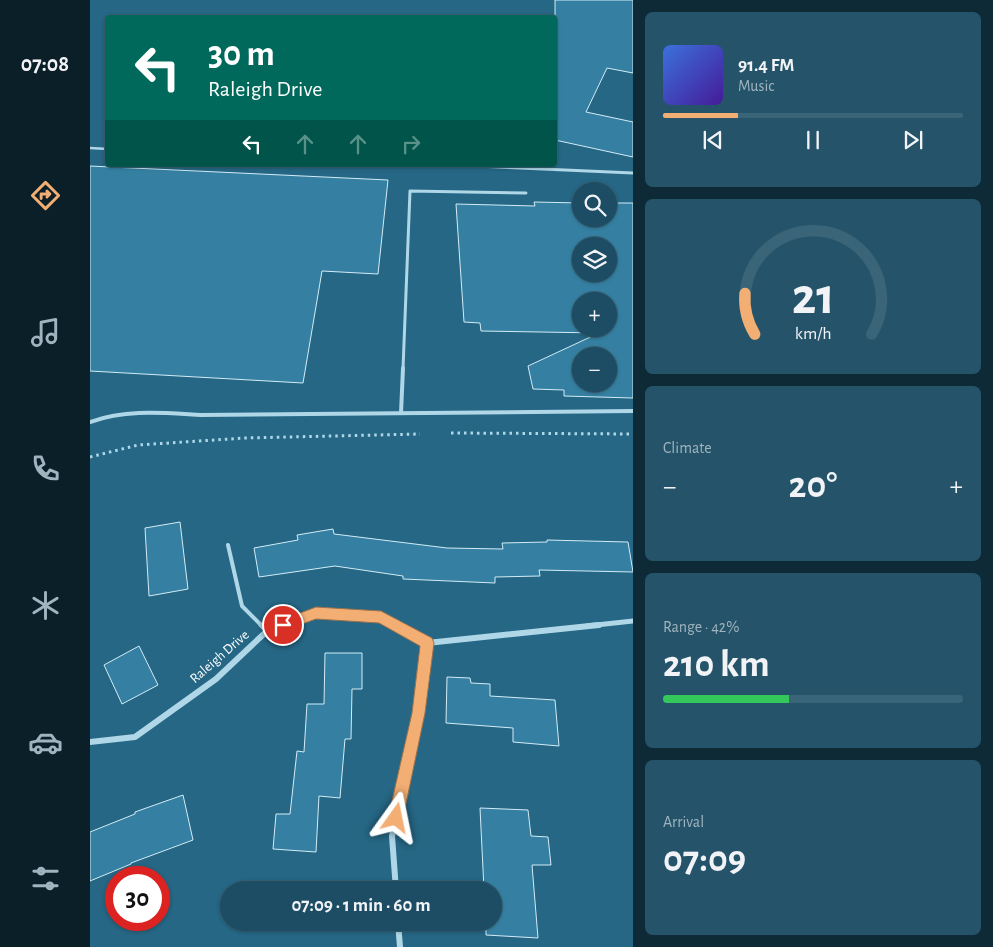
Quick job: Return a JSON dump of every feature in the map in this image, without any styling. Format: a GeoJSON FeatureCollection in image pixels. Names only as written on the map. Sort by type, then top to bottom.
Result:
{"type":"FeatureCollection","features":[{"type":"Feature","properties":{"kind":"street","name":"Raleigh Drive"},"geometry":{"type":"LineString","coordinates":[[90,742],[135,737],[216,679],[267,630],[316,613],[381,617],[427,643]]}},
{"type":"Feature","properties":{"kind":"street"},"geometry":{"type":"LineString","coordinates":[[395,881],[392,836],[418,713],[427,643],[633,621]]}},
{"type":"Feature","properties":{"kind":"street"},"geometry":{"type":"LineString","coordinates":[[399,931],[400,947]]}},
{"type":"Feature","properties":{"kind":"lane"},"geometry":{"type":"LineString","coordinates":[[90,148],[105,149]]}},
{"type":"Feature","properties":{"kind":"lane"},"geometry":{"type":"LineString","coordinates":[[500,167],[633,173]]}},
{"type":"Feature","properties":{"kind":"lane"},"geometry":{"type":"LineString","coordinates":[[401,413],[410,191],[526,193]]}},
{"type":"Feature","properties":{"kind":"lane"},"geometry":{"type":"LineString","coordinates":[[90,422],[106,415],[130,412],[201,415],[633,411]]}},
{"type":"Feature","properties":{"kind":"lane"},"geometry":{"type":"LineString","coordinates":[[228,545],[242,606],[267,630]]}},
{"type":"Feature","properties":{"kind":"path"},"geometry":{"type":"LineString","coordinates":[[90,457],[138,445],[245,438],[426,433]]}},
{"type":"Feature","properties":{"kind":"path"},"geometry":{"type":"LineString","coordinates":[[446,433],[633,434]]}},
{"type":"Feature","properties":{"kind":"building"},"geometry":{"type":"Polygon","coordinates":[[[555,0],[633,0],[633,73],[607,68],[586,112],[633,122],[633,157],[557,140],[557,15],[555,15],[555,0]]]}},
{"type":"Feature","properties":{"kind":"building"},"geometry":{"type":"Polygon","coordinates":[[[90,166],[388,180],[378,274],[322,271],[303,383],[90,371],[90,166]]]}},
{"type":"Feature","properties":{"kind":"building"},"geometry":{"type":"Polygon","coordinates":[[[534,202],[572,203],[572,227],[617,227],[617,203],[633,203],[633,398],[564,396],[564,390],[533,389],[528,366],[590,337],[617,337],[617,292],[572,292],[572,333],[481,331],[480,323],[464,322],[456,204],[535,206],[534,202]]]}},
{"type":"Feature","properties":{"kind":"building"},"geometry":{"type":"Polygon","coordinates":[[[180,522],[188,589],[149,596],[145,528],[180,522]]]}},
{"type":"Feature","properties":{"kind":"building"},"geometry":{"type":"Polygon","coordinates":[[[333,529],[334,534],[447,548],[503,549],[502,543],[547,542],[547,540],[628,542],[633,572],[539,570],[540,576],[495,577],[495,583],[403,579],[403,576],[335,566],[259,577],[254,548],[298,540],[297,535],[333,529]]]}},
{"type":"Feature","properties":{"kind":"building"},"geometry":{"type":"Polygon","coordinates":[[[139,646],[158,685],[122,704],[104,665],[139,646]]]}},
{"type":"Feature","properties":{"kind":"building"},"geometry":{"type":"Polygon","coordinates":[[[325,653],[362,653],[362,689],[352,689],[351,739],[345,739],[340,798],[319,796],[316,852],[273,849],[276,814],[290,814],[297,751],[304,752],[307,704],[324,704],[325,653]]]}},
{"type":"Feature","properties":{"kind":"building"},"geometry":{"type":"Polygon","coordinates":[[[447,677],[470,678],[471,683],[490,684],[490,696],[555,700],[559,746],[513,742],[513,728],[446,723],[447,677]]]}},
{"type":"Feature","properties":{"kind":"building"},"geometry":{"type":"Polygon","coordinates":[[[183,795],[193,840],[126,866],[105,866],[105,875],[90,881],[90,832],[135,814],[135,812],[183,795]]]}},
{"type":"Feature","properties":{"kind":"building"},"geometry":{"type":"Polygon","coordinates":[[[480,808],[528,810],[531,836],[548,837],[551,865],[532,865],[538,938],[486,935],[486,931],[502,931],[502,881],[484,881],[480,808]]]}},
{"type":"Feature","properties":{"kind":"route"},"geometry":{"type":"LineString","coordinates":[[283,625],[316,613],[381,617],[427,643],[418,713],[396,818]]}}]}
